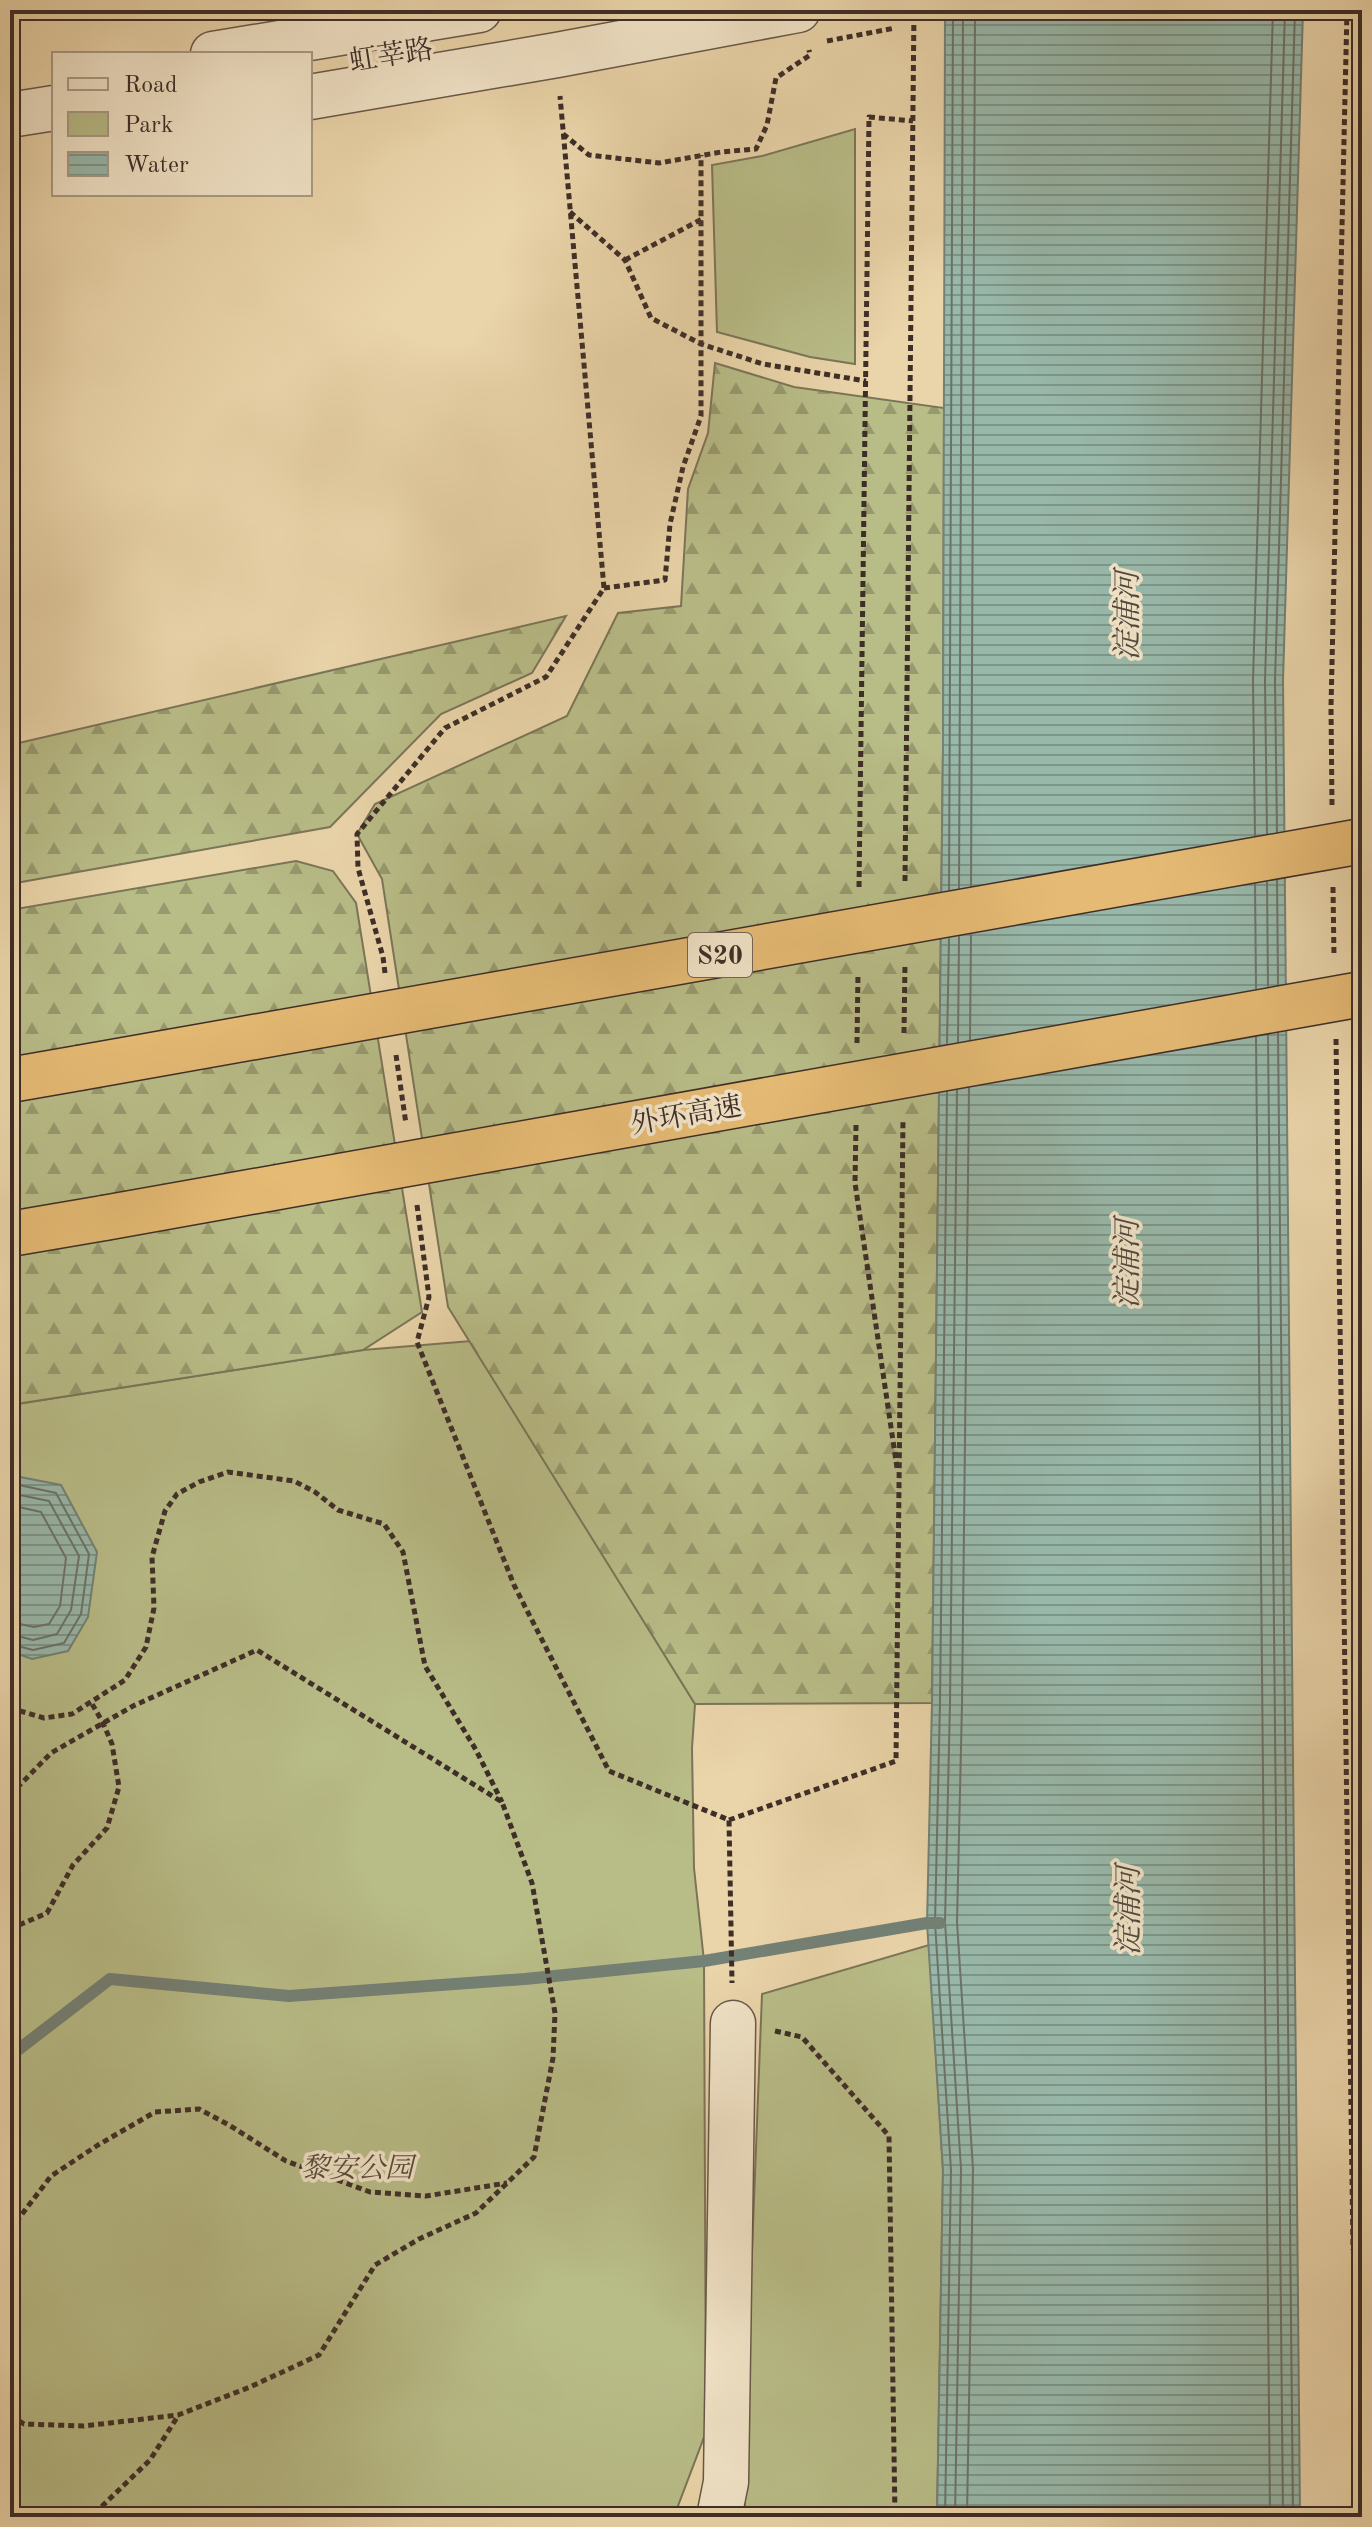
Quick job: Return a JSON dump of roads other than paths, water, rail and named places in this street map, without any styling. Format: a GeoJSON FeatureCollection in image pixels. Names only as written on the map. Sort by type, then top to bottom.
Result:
{"type":"FeatureCollection","features":[{"type":"Feature","properties":{"kind":"highway","name":"S20"},"geometry":{"type":"LineString","coordinates":[[10,1080],[1347,830]]}},
{"type":"Feature","properties":{"kind":"highway","name":"外环高速"},"geometry":{"type":"LineString","coordinates":[[10,1234],[1349,1010]]}},
{"type":"Feature","properties":{"kind":"street"},"geometry":{"type":"LineString","coordinates":[[225,52],[479,10]]}},
{"type":"Feature","properties":{"kind":"street","name":"虹莘路"},"geometry":{"type":"LineString","coordinates":[[312,67],[661,10]]}},
{"type":"Feature","properties":{"kind":"street"},"geometry":{"type":"LineString","coordinates":[[312,97],[557,55],[810,32]]}},
{"type":"Feature","properties":{"kind":"street"},"geometry":{"type":"LineString","coordinates":[[10,115],[52,108]]}},
{"type":"Feature","properties":{"kind":"street"},"geometry":{"type":"LineString","coordinates":[[719,2517],[726,2482],[733,2023]]}},
{"type":"Feature","properties":{"kind":"water","name":"淀浦河"},"geometry":{"type":"Polygon","coordinates":[[[945,10],[1303,10],[1283,681],[1300,2517],[937,2517],[943,2170],[927,1923],[943,747],[945,10]]]}},
{"type":"Feature","properties":{"kind":"water"},"geometry":{"type":"Polygon","coordinates":[[[10,1475],[61,1485],[97,1552],[88,1617],[68,1651],[32,1659],[10,1651],[10,1475]]]}},
{"type":"Feature","properties":{"kind":"waterway"},"geometry":{"type":"LineString","coordinates":[[10,2056],[110,1979],[289,1996],[525,1979],[704,1961],[940,1923]]}},
{"type":"Feature","properties":{"kind":"park label","name":"黎安公园"},"geometry":{"type":"Point","coordinates":[357,2167]}}]}
